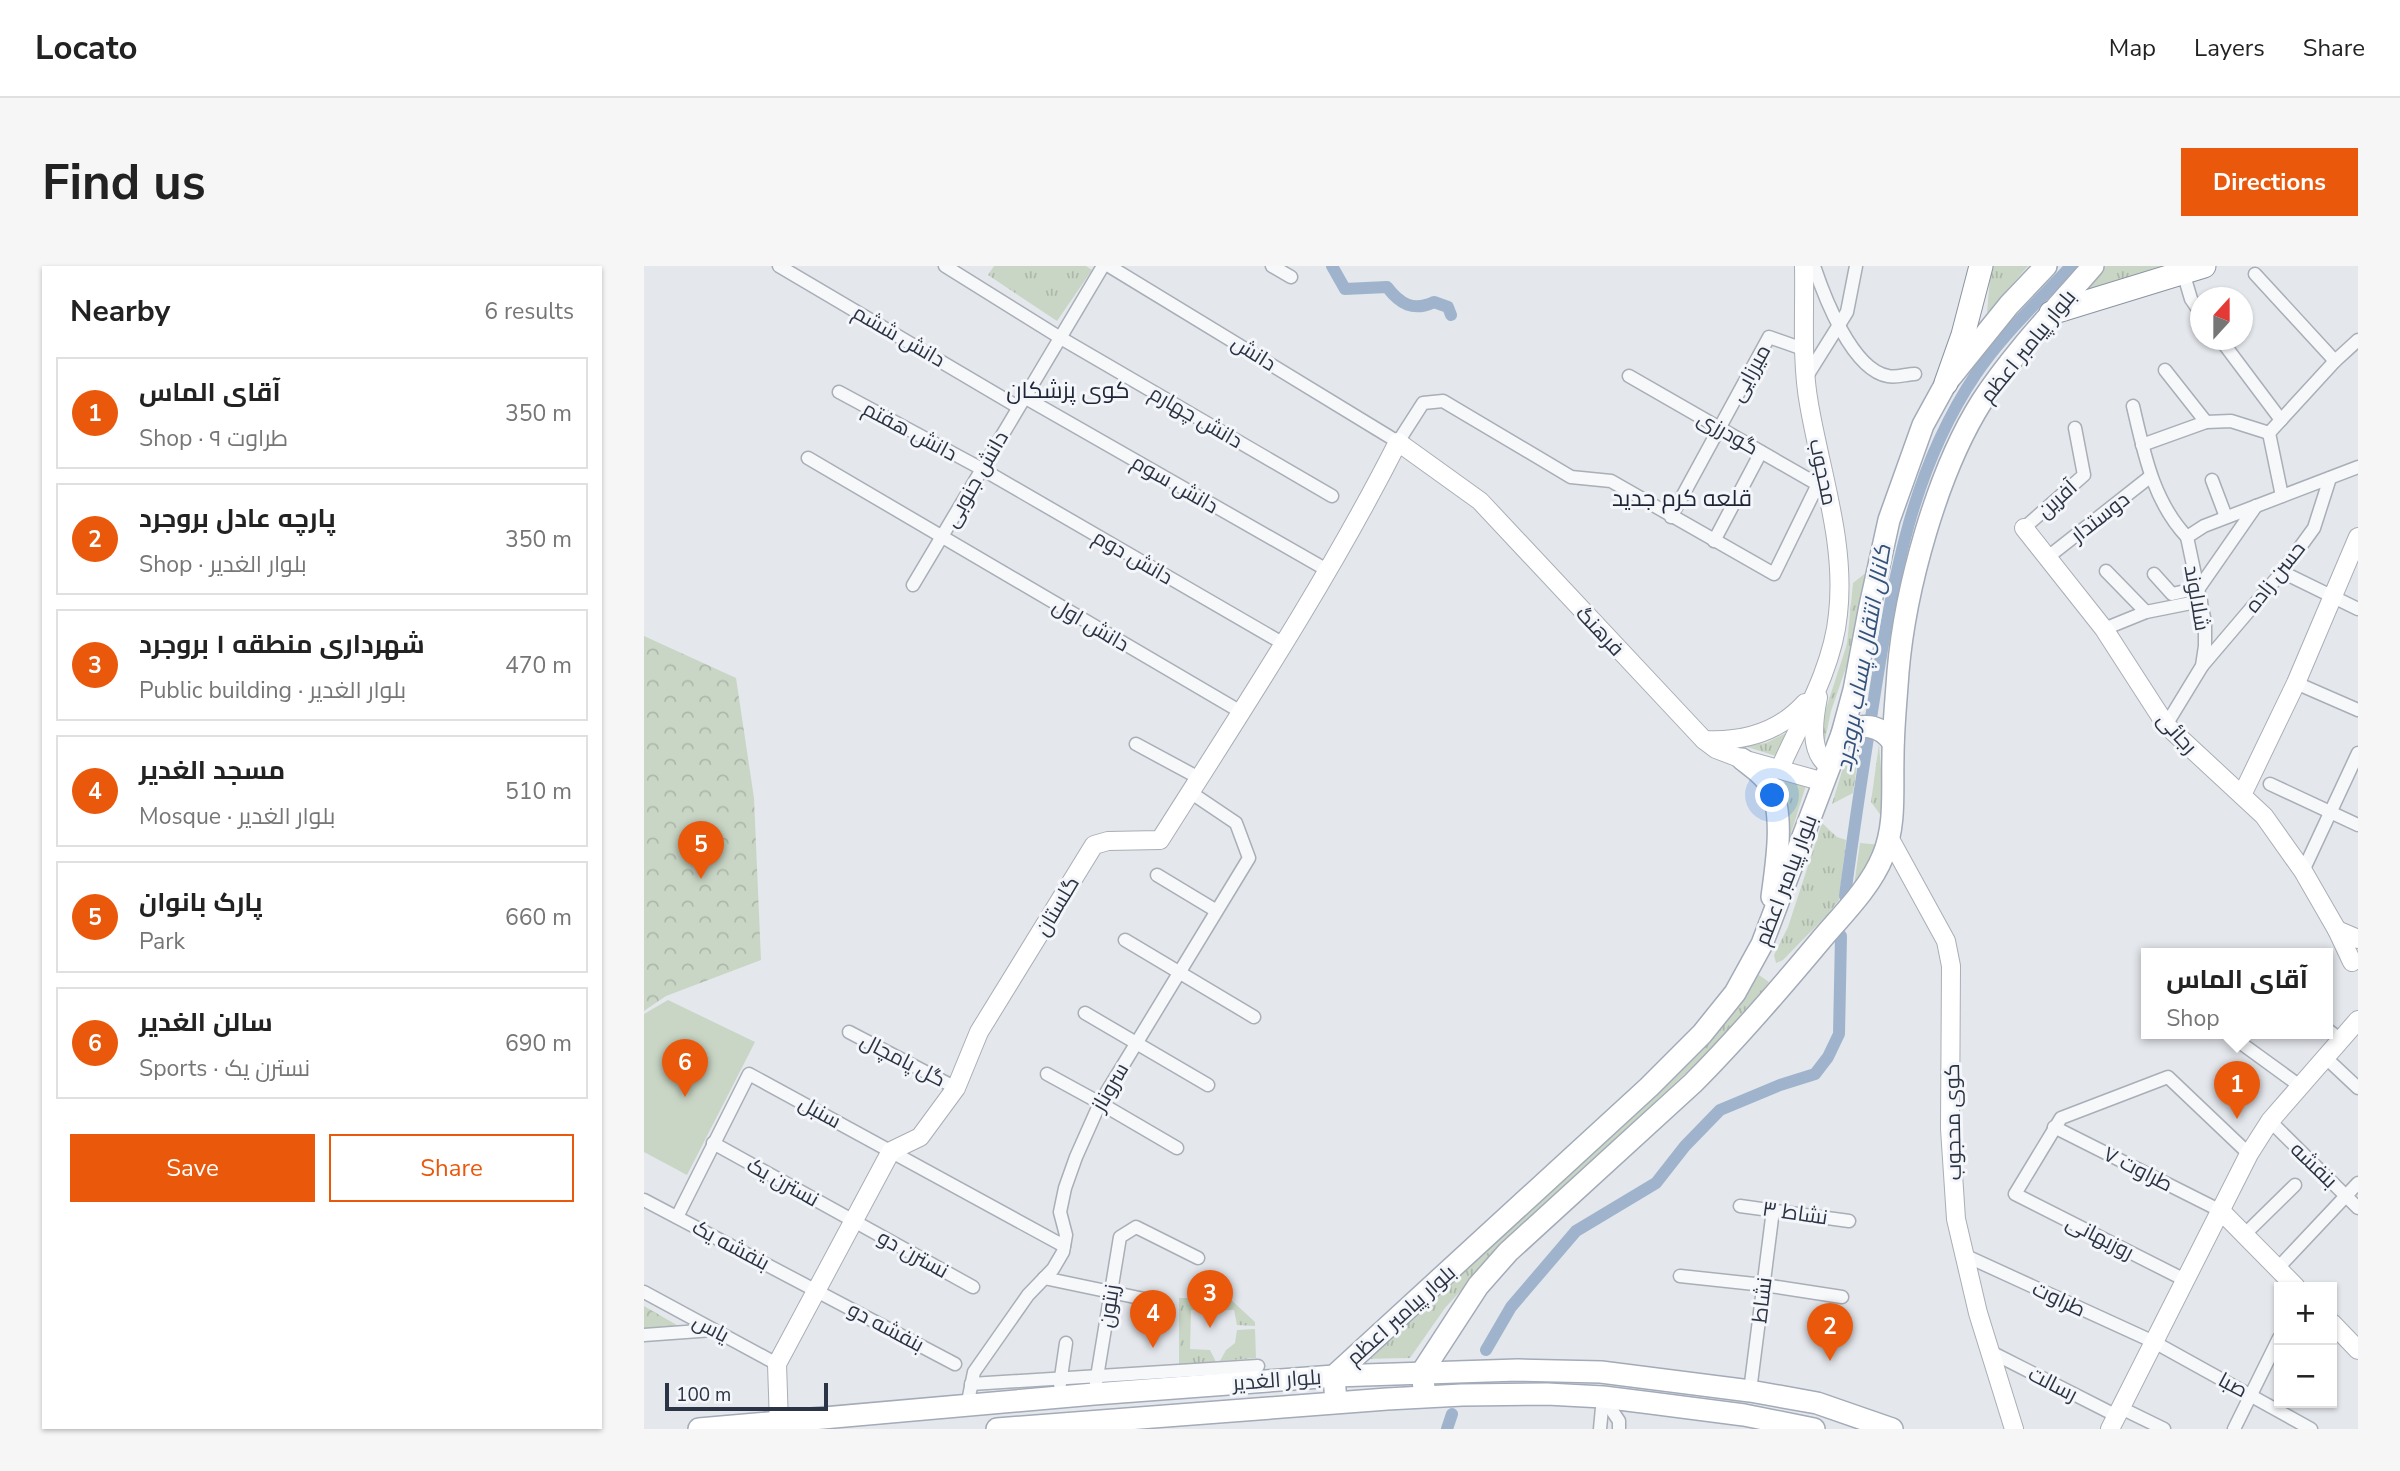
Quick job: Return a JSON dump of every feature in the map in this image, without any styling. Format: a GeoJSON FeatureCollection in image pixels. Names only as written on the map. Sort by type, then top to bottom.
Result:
{"type":"FeatureCollection","features":[{"type":"Feature","properties":{"kind":"highway"},"geometry":{"type":"LineString","coordinates":[[1946,383],[1963,335],[1981,266]]}},
{"type":"Feature","properties":{"kind":"highway"},"geometry":{"type":"LineString","coordinates":[[2051,313],[2194,269]]}},
{"type":"Feature","properties":{"kind":"main road","name":"بلوار پیامبر اعظم"},"geometry":{"type":"LineString","coordinates":[[1334,1376],[1683,1054],[1735,993],[1768,929],[1842,734],[1854,690],[1889,520],[1923,425],[1946,383],[2009,305],[2046,266]]}},
{"type":"Feature","properties":{"kind":"main road","name":"بلوار پیامبر اعظم"},"geometry":{"type":"LineString","coordinates":[[1422,1372],[1478,1286],[1508,1252],[1693,1083],[1741,1034],[1866,886],[1882,860],[1890,839],[1892,817],[1898,669],[1908,611],[1938,495],[1966,429],[1999,376],[2093,266]]}},
{"type":"Feature","properties":{"kind":"main road"},"geometry":{"type":"LineString","coordinates":[[1842,734],[1853,727],[1872,726],[1893,742]]}},
{"type":"Feature","properties":{"kind":"main road"},"geometry":{"type":"LineString","coordinates":[[1742,759],[1770,785],[1776,809],[1777,846],[1768,929]]}},
{"type":"Feature","properties":{"kind":"main road","name":"بلوار الغدیر"},"geometry":{"type":"LineString","coordinates":[[699,1429],[779,1423],[918,1420],[967,1406],[1059,1388],[1096,1385],[1518,1370],[1601,1372],[1750,1391],[1817,1403],[1892,1429]]}},
{"type":"Feature","properties":{"kind":"main road"},"geometry":{"type":"LineString","coordinates":[[1422,1372],[1424,1396]]}},
{"type":"Feature","properties":{"kind":"main road"},"geometry":{"type":"LineString","coordinates":[[1334,1376],[1336,1402]]}},
{"type":"Feature","properties":{"kind":"main road","name":"بلوار الغدیر"},"geometry":{"type":"LineString","coordinates":[[997,1429],[1424,1396],[1547,1394],[1603,1397],[1744,1415],[1814,1429]]}},
{"type":"Feature","properties":{"kind":"street","name":"دانش ششم"},"geometry":{"type":"LineString","coordinates":[[779,266],[1021,402]]}},
{"type":"Feature","properties":{"kind":"street","name":"دانش چهارم"},"geometry":{"type":"LineString","coordinates":[[944,266],[1059,337],[1332,496]]}},
{"type":"Feature","properties":{"kind":"street","name":"دانش جنوبی"},"geometry":{"type":"LineString","coordinates":[[913,585],[1103,266]]}},
{"type":"Feature","properties":{"kind":"street","name":"دانش"},"geometry":{"type":"LineString","coordinates":[[1109,266],[1398,442]]}},
{"type":"Feature","properties":{"kind":"street"},"geometry":{"type":"LineString","coordinates":[[1272,266],[1291,277]]}},
{"type":"Feature","properties":{"kind":"street","name":"محجوب"},"geometry":{"type":"LineString","coordinates":[[1804,266],[1809,402],[1840,577],[1836,628],[1822,676]]}},
{"type":"Feature","properties":{"kind":"street"},"geometry":{"type":"LineString","coordinates":[[1814,266],[1827,304],[1856,353],[1871,368],[1888,376],[1916,373]]}},
{"type":"Feature","properties":{"kind":"street"},"geometry":{"type":"LineString","coordinates":[[1807,376],[1847,312],[1856,266]]}},
{"type":"Feature","properties":{"kind":"street"},"geometry":{"type":"LineString","coordinates":[[2192,287],[2194,269]]}},
{"type":"Feature","properties":{"kind":"street"},"geometry":{"type":"LineString","coordinates":[[2255,274],[2335,361]]}},
{"type":"Feature","properties":{"kind":"street","name":"میرزایی"},"geometry":{"type":"LineString","coordinates":[[1671,517],[1769,337],[1806,350]]}},
{"type":"Feature","properties":{"kind":"street"},"geometry":{"type":"LineString","coordinates":[[2269,433],[2358,340]]}},
{"type":"Feature","properties":{"kind":"street"},"geometry":{"type":"LineString","coordinates":[[2228,350],[2281,420]]}},
{"type":"Feature","properties":{"kind":"street"},"geometry":{"type":"LineString","coordinates":[[2165,370],[2206,422]]}},
{"type":"Feature","properties":{"kind":"street","name":"گودرزی"},"geometry":{"type":"LineString","coordinates":[[1629,376],[1823,487]]}},
{"type":"Feature","properties":{"kind":"street","name":"دانش هفتم"},"geometry":{"type":"LineString","coordinates":[[839,392],[982,470]]}},
{"type":"Feature","properties":{"kind":"street"},"geometry":{"type":"LineString","coordinates":[[1398,442],[1423,403],[1443,401],[1571,477],[1611,481],[1774,573],[1823,487]]}},
{"type":"Feature","properties":{"kind":"street","name":"دانش سوم"},"geometry":{"type":"LineString","coordinates":[[1021,402],[1327,570]]}},
{"type":"Feature","properties":{"kind":"street"},"geometry":{"type":"LineString","coordinates":[[2133,406],[2143,454],[2162,504],[2187,542],[2193,532],[2226,517],[2358,467]]}},
{"type":"Feature","properties":{"kind":"street"},"geometry":{"type":"LineString","coordinates":[[2142,445],[2206,422],[2231,421],[2269,433]]}},
{"type":"Feature","properties":{"kind":"street","name":"آفرین"},"geometry":{"type":"LineString","coordinates":[[2024,528],[2084,475],[2075,428]]}},
{"type":"Feature","properties":{"kind":"street"},"geometry":{"type":"LineString","coordinates":[[2269,433],[2282,496]]}},
{"type":"Feature","properties":{"kind":"street","name":"گلستان"},"geometry":{"type":"LineString","coordinates":[[891,1151],[920,1137],[956,1088],[979,1032],[1094,845],[1108,841],[1160,840],[1284,645],[1398,442]]}},
{"type":"Feature","properties":{"kind":"street","name":"فرهنگ"},"geometry":{"type":"LineString","coordinates":[[1398,442],[1480,501],[1704,740],[1716,749],[1742,759],[1780,768],[1826,774]]}},
{"type":"Feature","properties":{"kind":"street"},"geometry":{"type":"LineString","coordinates":[[1714,541],[1761,452]]}},
{"type":"Feature","properties":{"kind":"street","name":"دانش اول"},"geometry":{"type":"LineString","coordinates":[[808,458],[1241,712]]}},
{"type":"Feature","properties":{"kind":"street","name":"دانش دوم"},"geometry":{"type":"LineString","coordinates":[[982,470],[1284,645]]}},
{"type":"Feature","properties":{"kind":"street","name":"دوستدار"},"geometry":{"type":"LineString","coordinates":[[2048,558],[2151,476]]}},
{"type":"Feature","properties":{"kind":"street","name":"حسن زاده"},"geometry":{"type":"LineString","coordinates":[[2202,666],[2282,572],[2314,528],[2330,478]]}},
{"type":"Feature","properties":{"kind":"street"},"geometry":{"type":"LineString","coordinates":[[2212,480],[2226,517]]}},
{"type":"Feature","properties":{"kind":"street"},"geometry":{"type":"LineString","coordinates":[[2104,629],[2200,594],[2256,506]]}},
{"type":"Feature","properties":{"kind":"street","name":"رجائی"},"geometry":{"type":"LineString","coordinates":[[2024,528],[2104,629],[2166,725],[2264,816],[2303,871],[2356,963]]}},
{"type":"Feature","properties":{"kind":"street"},"geometry":{"type":"LineString","coordinates":[[2242,795],[2296,683],[2358,537]]}},
{"type":"Feature","properties":{"kind":"street","name":"شلالوند"},"geometry":{"type":"LineString","coordinates":[[2166,725],[2202,666],[2205,622],[2187,542]]}},
{"type":"Feature","properties":{"kind":"street"},"geometry":{"type":"LineString","coordinates":[[2106,571],[2146,612]]}},
{"type":"Feature","properties":{"kind":"street"},"geometry":{"type":"LineString","coordinates":[[2282,572],[2358,609]]}},
{"type":"Feature","properties":{"kind":"street"},"geometry":{"type":"LineString","coordinates":[[2154,574],[2172,594],[2200,594]]}},
{"type":"Feature","properties":{"kind":"street"},"geometry":{"type":"LineString","coordinates":[[1704,740],[1745,737],[1780,725],[1805,703],[1822,676]]}},
{"type":"Feature","properties":{"kind":"street"},"geometry":{"type":"LineString","coordinates":[[1780,768],[1822,676]]}},
{"type":"Feature","properties":{"kind":"street"},"geometry":{"type":"LineString","coordinates":[[1822,676],[1816,704],[1814,735],[1817,752],[1826,774]]}},
{"type":"Feature","properties":{"kind":"street"},"geometry":{"type":"LineString","coordinates":[[2296,683],[2358,710]]}},
{"type":"Feature","properties":{"kind":"street"},"geometry":{"type":"LineString","coordinates":[[1136,744],[1195,785]]}},
{"type":"Feature","properties":{"kind":"street"},"geometry":{"type":"LineString","coordinates":[[2303,871],[2358,753]]}},
{"type":"Feature","properties":{"kind":"street"},"geometry":{"type":"LineString","coordinates":[[2270,784],[2358,825]]}},
{"type":"Feature","properties":{"kind":"street","name":"سروناز"},"geometry":{"type":"LineString","coordinates":[[1064,1246],[1066,1235],[1060,1212],[1065,1188],[1100,1102],[1249,858],[1236,823],[1195,785]]}},
{"type":"Feature","properties":{"kind":"street","name":"کوی محجوب"},"geometry":{"type":"LineString","coordinates":[[1890,839],[1946,941],[1951,966],[1950,1129],[1956,1219],[2010,1424]]}},
{"type":"Feature","properties":{"kind":"street"},"geometry":{"type":"LineString","coordinates":[[1157,875],[1216,910]]}},
{"type":"Feature","properties":{"kind":"street"},"geometry":{"type":"LineString","coordinates":[[2337,930],[2358,939]]}},
{"type":"Feature","properties":{"kind":"street"},"geometry":{"type":"LineString","coordinates":[[1125,940],[1254,1017]]}},
{"type":"Feature","properties":{"kind":"street"},"geometry":{"type":"LineString","coordinates":[[1085,1013],[1208,1085]]}},
{"type":"Feature","properties":{"kind":"street"},"geometry":{"type":"LineString","coordinates":[[2334,1035],[2358,1020]]}},
{"type":"Feature","properties":{"kind":"street","name":"گل پامچال"},"geometry":{"type":"LineString","coordinates":[[849,1032],[956,1088]]}},
{"type":"Feature","properties":{"kind":"street"},"geometry":{"type":"LineString","coordinates":[[2235,1039],[2300,1086]]}},
{"type":"Feature","properties":{"kind":"street"},"geometry":{"type":"LineString","coordinates":[[2116,1418],[2249,1154],[2270,1121],[2325,1057],[2332,1039]]}},
{"type":"Feature","properties":{"kind":"street"},"geometry":{"type":"LineString","coordinates":[[2325,1057],[2358,1088]]}},
{"type":"Feature","properties":{"kind":"street","name":"سنبل"},"geometry":{"type":"LineString","coordinates":[[713,1143],[749,1074],[1064,1246]]}},
{"type":"Feature","properties":{"kind":"street"},"geometry":{"type":"LineString","coordinates":[[1047,1074],[1177,1148]]}},
{"type":"Feature","properties":{"kind":"street"},"geometry":{"type":"LineString","coordinates":[[2054,1127],[2061,1118],[2168,1077],[2249,1154]]}},
{"type":"Feature","properties":{"kind":"street","name":"بنفشه"},"geometry":{"type":"LineString","coordinates":[[2270,1121],[2358,1208]]}},
{"type":"Feature","properties":{"kind":"street","name":"روزبهانی"},"geometry":{"type":"LineString","coordinates":[[2054,1127],[2015,1194],[2185,1280]]}},
{"type":"Feature","properties":{"kind":"street","name":"طراوت ۷"},"geometry":{"type":"LineString","coordinates":[[2054,1127],[2221,1211]]}},
{"type":"Feature","properties":{"kind":"street"},"geometry":{"type":"LineString","coordinates":[[677,1217],[713,1143]]}},
{"type":"Feature","properties":{"kind":"street","name":"نسترن یک"},"geometry":{"type":"LineString","coordinates":[[713,1143],[854,1221]]}},
{"type":"Feature","properties":{"kind":"street"},"geometry":{"type":"LineString","coordinates":[[779,1423],[777,1364],[891,1151]]}},
{"type":"Feature","properties":{"kind":"street"},"geometry":{"type":"LineString","coordinates":[[2277,1269],[2358,1184]]}},
{"type":"Feature","properties":{"kind":"street"},"geometry":{"type":"LineString","coordinates":[[2243,1236],[2295,1185]]}},
{"type":"Feature","properties":{"kind":"street","name":"بنفشه یک"},"geometry":{"type":"LineString","coordinates":[[644,1200],[817,1290]]}},
{"type":"Feature","properties":{"kind":"street","name":"نشاط ۳"},"geometry":{"type":"LineString","coordinates":[[1740,1206],[1849,1221]]}},
{"type":"Feature","properties":{"kind":"street","name":"نشاط"},"geometry":{"type":"LineString","coordinates":[[1750,1391],[1773,1210]]}},
{"type":"Feature","properties":{"kind":"street"},"geometry":{"type":"LineString","coordinates":[[2221,1211],[2291,1282]]}},
{"type":"Feature","properties":{"kind":"street","name":"نسترن دو"},"geometry":{"type":"LineString","coordinates":[[854,1221],[973,1287]]}},
{"type":"Feature","properties":{"kind":"street","name":"زیتون"},"geometry":{"type":"LineString","coordinates":[[1096,1385],[1120,1237],[1136,1227],[1198,1258]]}},
{"type":"Feature","properties":{"kind":"street"},"geometry":{"type":"LineString","coordinates":[[967,1406],[974,1371],[1028,1294],[1053,1269],[1064,1246]]}},
{"type":"Feature","properties":{"kind":"street","name":"طراوت"},"geometry":{"type":"LineString","coordinates":[[1964,1255],[2154,1342]]}},
{"type":"Feature","properties":{"kind":"street"},"geometry":{"type":"LineString","coordinates":[[1680,1276],[1764,1284],[1842,1297]]}},
{"type":"Feature","properties":{"kind":"street"},"geometry":{"type":"LineString","coordinates":[[1044,1278],[1149,1300]]}},
{"type":"Feature","properties":{"kind":"street","name":"بنفشه دو"},"geometry":{"type":"LineString","coordinates":[[817,1290],[955,1364]]}},
{"type":"Feature","properties":{"kind":"street","name":"یاس"},"geometry":{"type":"LineString","coordinates":[[644,1292],[777,1364]]}},
{"type":"Feature","properties":{"kind":"street"},"geometry":{"type":"LineString","coordinates":[[2337,1328],[2358,1350]]}},
{"type":"Feature","properties":{"kind":"street"},"geometry":{"type":"LineString","coordinates":[[644,1335],[713,1330]]}},
{"type":"Feature","properties":{"kind":"street","name":"صبا"},"geometry":{"type":"LineString","coordinates":[[2154,1342],[2311,1429]]}},
{"type":"Feature","properties":{"kind":"street"},"geometry":{"type":"LineString","coordinates":[[971,1384],[1059,1388],[1066,1343]]}},
{"type":"Feature","properties":{"kind":"street"},"geometry":{"type":"LineString","coordinates":[[2234,1429],[2276,1345]]}},
{"type":"Feature","properties":{"kind":"street","name":"رسالت"},"geometry":{"type":"LineString","coordinates":[[1989,1351],[2116,1418],[2164,1429]]}},
{"type":"Feature","properties":{"kind":"street"},"geometry":{"type":"LineString","coordinates":[[1096,1385],[1258,1366]]}},
{"type":"Feature","properties":{"kind":"street"},"geometry":{"type":"LineString","coordinates":[[1600,1429],[1603,1397]]}},
{"type":"Feature","properties":{"kind":"street"},"geometry":{"type":"LineString","coordinates":[[1603,1397],[1619,1420],[1619,1429]]}},
{"type":"Feature","properties":{"kind":"green space"},"geometry":{"type":"Polygon","coordinates":[[[994,266],[1086,266],[1092,270],[1057,321],[988,275],[994,266]]]}},
{"type":"Feature","properties":{"kind":"green space"},"geometry":{"type":"Polygon","coordinates":[[[1991,266],[2028,266],[1987,313],[1991,266]]]}},
{"type":"Feature","properties":{"kind":"green space"},"geometry":{"type":"Polygon","coordinates":[[[2106,266],[2184,266],[2079,297],[2106,266]]]}},
{"type":"Feature","properties":{"kind":"green space"},"geometry":{"type":"Polygon","coordinates":[[[1868,571],[1853,647],[1831,711],[1824,745],[1820,727],[1847,644],[1853,583],[1868,571]]]}},
{"type":"Feature","properties":{"kind":"green space"},"geometry":{"type":"Polygon","coordinates":[[[644,636],[736,678],[754,798],[761,960],[666,996],[644,1011],[644,636]]]}},
{"type":"Feature","properties":{"kind":"green space"},"geometry":{"type":"Polygon","coordinates":[[[1788,732],[1776,756],[1744,746],[1766,743],[1788,732]]]}},
{"type":"Feature","properties":{"kind":"green space"},"geometry":{"type":"Polygon","coordinates":[[[1861,737],[1853,793],[1832,804],[1842,771],[1861,737]]]}},
{"type":"Feature","properties":{"kind":"green space"},"geometry":{"type":"Polygon","coordinates":[[[1879,744],[1885,821],[1871,802],[1879,744]]]}},
{"type":"Feature","properties":{"kind":"green space"},"geometry":{"type":"Polygon","coordinates":[[[1784,775],[1807,782],[1788,843],[1784,775]]]}},
{"type":"Feature","properties":{"kind":"green space"},"geometry":{"type":"Polygon","coordinates":[[[1822,823],[1837,837],[1846,840],[1839,900],[1783,960],[1776,963],[1774,955],[1788,927],[1822,823]]]}},
{"type":"Feature","properties":{"kind":"green space"},"geometry":{"type":"Polygon","coordinates":[[[1860,843],[1882,845],[1853,893],[1860,843]]]}},
{"type":"Feature","properties":{"kind":"green space"},"geometry":{"type":"Polygon","coordinates":[[[1756,973],[1769,982],[1752,1005],[1707,1053],[1505,1242],[1445,1308],[1410,1358],[1359,1359],[1756,973]]]}},
{"type":"Feature","properties":{"kind":"green space"},"geometry":{"type":"Polygon","coordinates":[[[668,1000],[755,1042],[687,1175],[644,1152],[644,1014],[668,1000]]]}},
{"type":"Feature","properties":{"kind":"green space"},"geometry":{"type":"Polygon","coordinates":[[[1179,1298],[1229,1298],[1255,1322],[1255,1326],[1237,1325],[1234,1310],[1191,1310],[1190,1349],[1210,1350],[1217,1364],[1179,1364],[1179,1298]]]}},
{"type":"Feature","properties":{"kind":"green space"},"geometry":{"type":"Polygon","coordinates":[[[644,1306],[682,1328],[644,1328],[644,1306]]]}},
{"type":"Feature","properties":{"kind":"green space"},"geometry":{"type":"Polygon","coordinates":[[[1255,1329],[1256,1358],[1220,1361],[1226,1350],[1235,1343],[1237,1330],[1255,1329]]]}},
{"type":"Feature","properties":{"kind":"waterway"},"geometry":{"type":"LineString","coordinates":[[1332,266],[1345,289],[1387,287],[1408,305],[1420,306],[1434,302],[1448,307],[1451,315]]}},
{"type":"Feature","properties":{"kind":"waterway","name":"کانال انتقال پساب بروجرد"},"geometry":{"type":"LineString","coordinates":[[1845,896],[1890,604],[1921,485],[1954,410],[1976,374],[2009,332],[2071,266]]}},
{"type":"Feature","properties":{"kind":"waterway","name":"کانال انتقال پساب بروجرد"},"geometry":{"type":"LineString","coordinates":[[1486,1350],[1511,1307],[1576,1231],[1656,1183],[1685,1146],[1720,1110],[1780,1085],[1815,1074],[1828,1057],[1839,1034],[1841,936]]}},
{"type":"Feature","properties":{"kind":"waterway","name":"کانال انتقال پساب بروجرد"},"geometry":{"type":"LineString","coordinates":[[1447,1429],[1452,1414]]}},
{"type":"Feature","properties":{"kind":"place","name":"پارک بانوان"},"geometry":{"type":"Point","coordinates":[701,879]}},
{"type":"Feature","properties":{"kind":"place","name":"سالن الغدیر"},"geometry":{"type":"Point","coordinates":[685,1097]}},
{"type":"Feature","properties":{"kind":"place","name":"آقای الماس"},"geometry":{"type":"Point","coordinates":[2237,1119]}},
{"type":"Feature","properties":{"kind":"place","name":"شهرداری منطقه ۱ بروجرد"},"geometry":{"type":"Point","coordinates":[1210,1328]}},
{"type":"Feature","properties":{"kind":"place","name":"مسجد الغدیر"},"geometry":{"type":"Point","coordinates":[1153,1348]}},
{"type":"Feature","properties":{"kind":"place","name":"پارچه عادل بروجرد"},"geometry":{"type":"Point","coordinates":[1830,1361]}},
{"type":"Feature","properties":{"kind":"district","name":"کوی پزشکان"},"geometry":{"type":"Point","coordinates":[1068,390]}},
{"type":"Feature","properties":{"kind":"district","name":"قلعه کرم جدید"},"geometry":{"type":"Point","coordinates":[1682,498]}}]}
